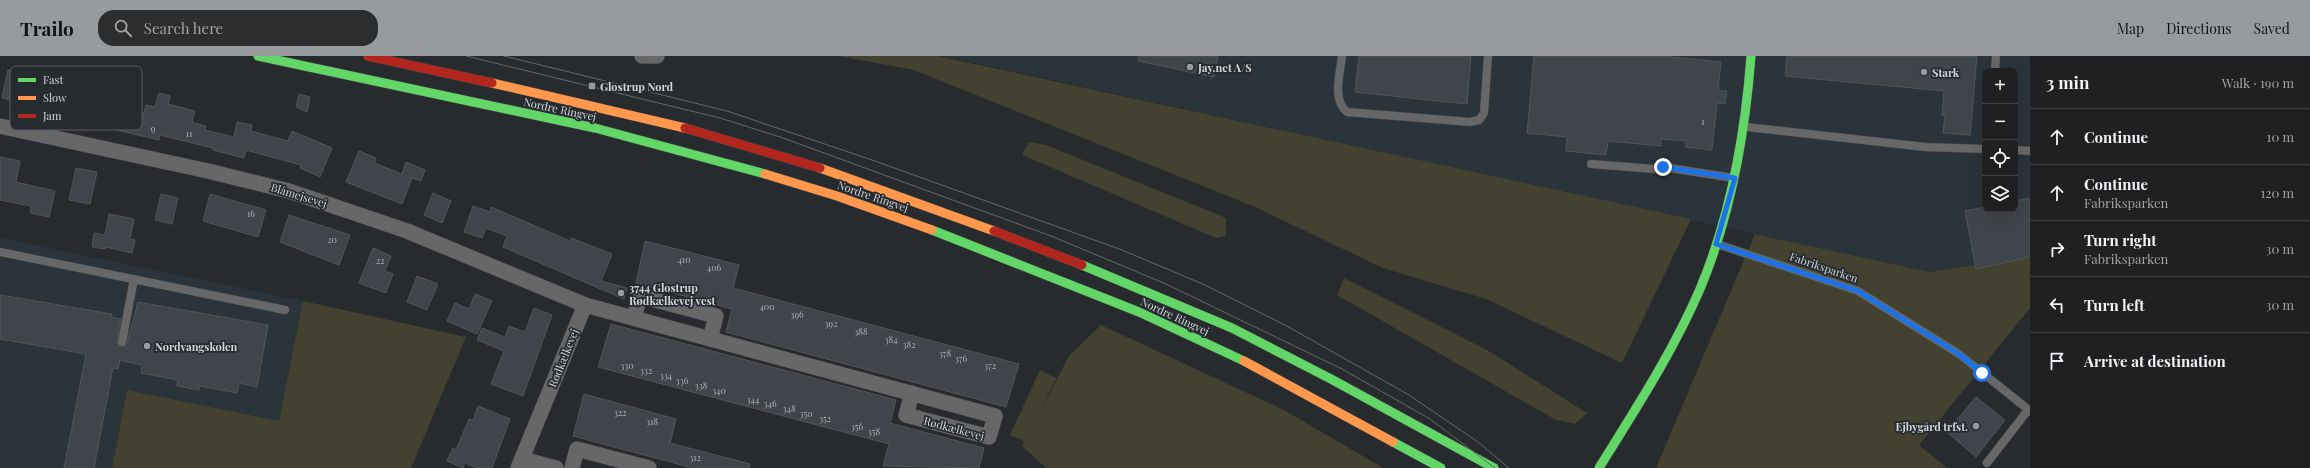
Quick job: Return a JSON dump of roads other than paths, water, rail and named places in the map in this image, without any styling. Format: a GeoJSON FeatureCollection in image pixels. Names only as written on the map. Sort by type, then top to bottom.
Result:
{"type":"FeatureCollection","features":[{"type":"Feature","properties":{"kind":"main road","name":"Nordre Ringvej"},"geometry":{"type":"LineString","coordinates":[[258,56],[595,128],[729,163],[837,196],[950,236],[1139,312],[1248,363],[1441,468]]}},
{"type":"Feature","properties":{"kind":"main road","name":"Nordre Ringvej"},"geometry":{"type":"LineString","coordinates":[[368,56],[614,110],[726,140],[813,166],[962,218],[1142,289],[1230,327],[1375,401],[1494,468]]}},
{"type":"Feature","properties":{"kind":"main road"},"geometry":{"type":"LineString","coordinates":[[1599,468],[1676,337],[1699,289],[1716,244],[1735,178],[1745,127],[1751,56]]}},
{"type":"Feature","properties":{"kind":"street"},"geometry":{"type":"LineString","coordinates":[[642,56],[657,56]]}},
{"type":"Feature","properties":{"kind":"street","name":"Blåmejsevej"},"geometry":{"type":"LineString","coordinates":[[0,126],[10,128]]}},
{"type":"Feature","properties":{"kind":"street","name":"Blåmejsevej"},"geometry":{"type":"LineString","coordinates":[[18,130],[208,171],[289,191],[414,234],[585,305]]}},
{"type":"Feature","properties":{"kind":"street"},"geometry":{"type":"LineString","coordinates":[[634,318],[640,296],[716,316],[710,339]]}},
{"type":"Feature","properties":{"kind":"street","name":"Rødkælkevej"},"geometry":{"type":"LineString","coordinates":[[556,468],[520,463],[585,305],[912,393],[995,416],[989,438],[906,415],[912,393]]}},
{"type":"Feature","properties":{"kind":"street"},"geometry":{"type":"LineString","coordinates":[[572,468],[577,449],[648,468]]}},
{"type":"Feature","properties":{"kind":"lane"},"geometry":{"type":"LineString","coordinates":[[1342,56],[1338,100],[1341,107],[1348,112],[1470,122],[1479,120],[1484,113],[1488,56]]}},
{"type":"Feature","properties":{"kind":"lane"},"geometry":{"type":"LineString","coordinates":[[1995,68],[1996,56]]}},
{"type":"Feature","properties":{"kind":"lane"},"geometry":{"type":"LineString","coordinates":[[1745,127],[1924,146],[1982,149]]}},
{"type":"Feature","properties":{"kind":"lane"},"geometry":{"type":"LineString","coordinates":[[2018,150],[2030,151]]}},
{"type":"Feature","properties":{"kind":"lane"},"geometry":{"type":"LineString","coordinates":[[1591,164],[1654,169],[1663,167],[1735,178]]}},
{"type":"Feature","properties":{"kind":"lane","name":"Fabriksparken"},"geometry":{"type":"LineString","coordinates":[[1716,244],[1858,291],[1959,354],[2029,410]]}},
{"type":"Feature","properties":{"kind":"lane"},"geometry":{"type":"LineString","coordinates":[[0,252],[285,310]]}},
{"type":"Feature","properties":{"kind":"lane"},"geometry":{"type":"LineString","coordinates":[[122,342],[134,279]]}},
{"type":"Feature","properties":{"kind":"lane"},"geometry":{"type":"LineString","coordinates":[[1987,463],[2029,410]]}},
{"type":"Feature","properties":{"kind":"tram line"},"geometry":{"type":"LineString","coordinates":[[466,56],[720,118],[783,138],[1051,236],[1166,284],[1342,369],[1430,419],[1495,468]]}},
{"type":"Feature","properties":{"kind":"tram line"},"geometry":{"type":"LineString","coordinates":[[504,56],[727,111],[875,161],[1122,250],[1205,285],[1285,325],[1409,395],[1478,442],[1509,468]]}},
{"type":"Feature","properties":{"kind":"place","name":"Jay.net A/S"},"geometry":{"type":"Point","coordinates":[1190,67]}},
{"type":"Feature","properties":{"kind":"place","name":"Stark"},"geometry":{"type":"Point","coordinates":[1924,72]}},
{"type":"Feature","properties":{"kind":"place","name":"Glostrup Nord"},"geometry":{"type":"Point","coordinates":[592,86]}},
{"type":"Feature","properties":{"kind":"place","name":"3744 Glostrup Rødkælkevej vest"},"geometry":{"type":"Point","coordinates":[621,293]}},
{"type":"Feature","properties":{"kind":"place","name":"Nordvangskolen"},"geometry":{"type":"Point","coordinates":[147,346]}},
{"type":"Feature","properties":{"kind":"place","name":"Ejbygård trfst."},"geometry":{"type":"Point","coordinates":[1976,426]}}]}
